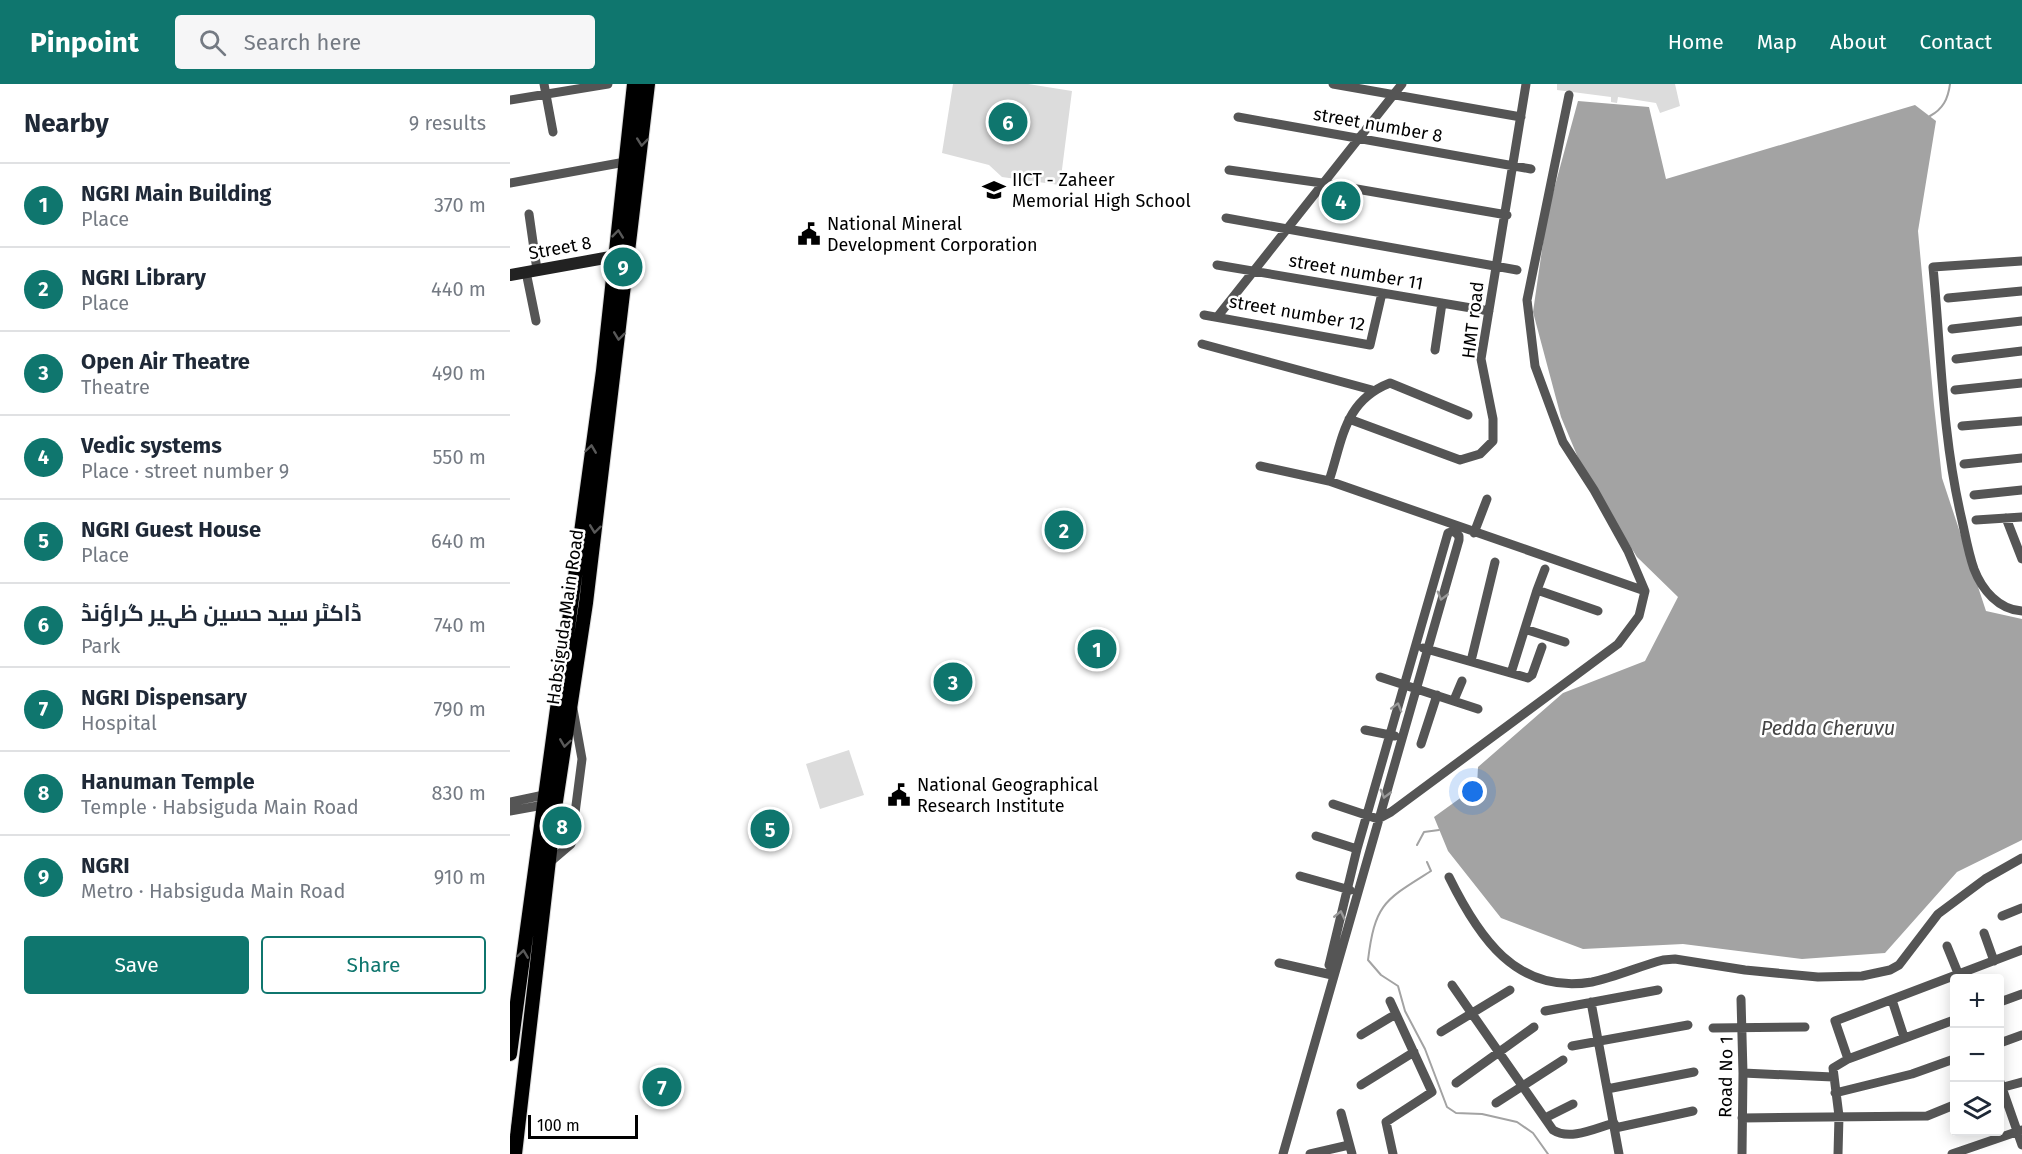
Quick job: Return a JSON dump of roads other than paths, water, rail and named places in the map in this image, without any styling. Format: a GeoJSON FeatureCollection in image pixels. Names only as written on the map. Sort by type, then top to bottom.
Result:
{"type":"FeatureCollection","features":[{"type":"Feature","properties":{"kind":"main road","name":"Habsiguda Main Road"},"geometry":{"type":"LineString","coordinates":[[510,1054],[570,598],[603,371],[634,84]]}},
{"type":"Feature","properties":{"kind":"main road","name":"Habsiguda Main Road"},"geometry":{"type":"LineString","coordinates":[[515,1154],[550,862],[586,603],[648,84]]}},
{"type":"Feature","properties":{"kind":"main road"},"geometry":{"type":"LineString","coordinates":[[570,598],[586,603]]}},
{"type":"Feature","properties":{"kind":"street"},"geometry":{"type":"LineString","coordinates":[[510,100],[545,89],[608,84]]}},
{"type":"Feature","properties":{"kind":"street"},"geometry":{"type":"LineString","coordinates":[[1333,84],[1521,117]]}},
{"type":"Feature","properties":{"kind":"street"},"geometry":{"type":"LineString","coordinates":[[1218,316],[1402,84]]}},
{"type":"Feature","properties":{"kind":"street","name":"HMT road"},"geometry":{"type":"LineString","coordinates":[[1350,420],[1460,460],[1480,454],[1493,441],[1493,419],[1481,359],[1526,84]]}},
{"type":"Feature","properties":{"kind":"street"},"geometry":{"type":"LineString","coordinates":[[545,89],[553,132]]}},
{"type":"Feature","properties":{"kind":"street"},"geometry":{"type":"LineString","coordinates":[[1378,819],[1408,801],[1618,644],[1639,616],[1645,591],[1628,551],[1594,490],[1563,442],[1535,366],[1528,326],[1527,300],[1569,95]]}},
{"type":"Feature","properties":{"kind":"street","name":"street number 8"},"geometry":{"type":"LineString","coordinates":[[1238,117],[1531,169]]}},
{"type":"Feature","properties":{"kind":"street"},"geometry":{"type":"LineString","coordinates":[[510,183],[625,162]]}},
{"type":"Feature","properties":{"kind":"street"},"geometry":{"type":"LineString","coordinates":[[1229,170],[1322,183],[1506,215]]}},
{"type":"Feature","properties":{"kind":"street"},"geometry":{"type":"LineString","coordinates":[[529,214],[536,321]]}},
{"type":"Feature","properties":{"kind":"street"},"geometry":{"type":"LineString","coordinates":[[1226,218],[1517,270]]}},
{"type":"Feature","properties":{"kind":"street","name":"Street 8"},"geometry":{"type":"LineString","coordinates":[[510,275],[616,256]]}},
{"type":"Feature","properties":{"kind":"street"},"geometry":{"type":"LineString","coordinates":[[2022,261],[1933,267],[1942,404],[1953,479],[1969,552],[1975,570],[1986,590],[2008,611],[2022,611]]}},
{"type":"Feature","properties":{"kind":"street","name":"street number 11"},"geometry":{"type":"LineString","coordinates":[[1217,265],[1489,311]]}},
{"type":"Feature","properties":{"kind":"street"},"geometry":{"type":"LineString","coordinates":[[1947,298],[2022,291]]}},
{"type":"Feature","properties":{"kind":"street","name":"street number 12"},"geometry":{"type":"LineString","coordinates":[[1204,315],[1370,345],[1382,293]]}},
{"type":"Feature","properties":{"kind":"street"},"geometry":{"type":"LineString","coordinates":[[1435,350],[1442,303]]}},
{"type":"Feature","properties":{"kind":"street"},"geometry":{"type":"LineString","coordinates":[[1952,328],[2022,321]]}},
{"type":"Feature","properties":{"kind":"street"},"geometry":{"type":"LineString","coordinates":[[1202,344],[1372,390]]}},
{"type":"Feature","properties":{"kind":"street"},"geometry":{"type":"LineString","coordinates":[[1956,359],[2022,351]]}},
{"type":"Feature","properties":{"kind":"street"},"geometry":{"type":"LineString","coordinates":[[1329,481],[1351,411],[1372,390],[1389,383],[1468,415]]}},
{"type":"Feature","properties":{"kind":"street"},"geometry":{"type":"LineString","coordinates":[[1955,390],[2022,383]]}},
{"type":"Feature","properties":{"kind":"street"},"geometry":{"type":"LineString","coordinates":[[1962,426],[2022,421]]}},
{"type":"Feature","properties":{"kind":"street"},"geometry":{"type":"LineString","coordinates":[[1964,464],[2022,459]]}},
{"type":"Feature","properties":{"kind":"street"},"geometry":{"type":"LineString","coordinates":[[1260,466],[1329,481],[1645,591]]}},
{"type":"Feature","properties":{"kind":"street"},"geometry":{"type":"LineString","coordinates":[[1974,495],[2022,490]]}},
{"type":"Feature","properties":{"kind":"street"},"geometry":{"type":"LineString","coordinates":[[1474,533],[1487,499]]}},
{"type":"Feature","properties":{"kind":"street"},"geometry":{"type":"LineString","coordinates":[[1976,520],[2022,517]]}},
{"type":"Feature","properties":{"kind":"street"},"geometry":{"type":"LineString","coordinates":[[2006,518],[2022,559]]}},
{"type":"Feature","properties":{"kind":"street"},"geometry":{"type":"LineString","coordinates":[[1283,1154],[1333,972],[1329,965],[1351,890],[1378,819],[1460,536],[1454,531],[1448,533],[1389,735],[1357,849],[1351,890]]}},
{"type":"Feature","properties":{"kind":"street"},"geometry":{"type":"LineString","coordinates":[[1470,661],[1495,562]]}},
{"type":"Feature","properties":{"kind":"street"},"geometry":{"type":"LineString","coordinates":[[1511,673],[1545,569]]}},
{"type":"Feature","properties":{"kind":"street"},"geometry":{"type":"LineString","coordinates":[[1438,570],[1449,573]]}},
{"type":"Feature","properties":{"kind":"street"},"geometry":{"type":"LineString","coordinates":[[1537,590],[1598,610]]}},
{"type":"Feature","properties":{"kind":"street"},"geometry":{"type":"LineString","coordinates":[[1525,629],[1565,642]]}},
{"type":"Feature","properties":{"kind":"street"},"geometry":{"type":"LineString","coordinates":[[1416,646],[1530,677],[1542,646]]}},
{"type":"Feature","properties":{"kind":"street"},"geometry":{"type":"LineString","coordinates":[[1380,677],[1478,709]]}},
{"type":"Feature","properties":{"kind":"street"},"geometry":{"type":"LineString","coordinates":[[1454,700],[1462,681]]}},
{"type":"Feature","properties":{"kind":"street"},"geometry":{"type":"LineString","coordinates":[[1421,744],[1437,694]]}},
{"type":"Feature","properties":{"kind":"street"},"geometry":{"type":"LineString","coordinates":[[550,862],[571,844],[582,759],[572,700]]}},
{"type":"Feature","properties":{"kind":"street"},"geometry":{"type":"LineString","coordinates":[[1365,730],[1400,737]]}},
{"type":"Feature","properties":{"kind":"street"},"geometry":{"type":"LineString","coordinates":[[510,802],[543,800]]}},
{"type":"Feature","properties":{"kind":"street"},"geometry":{"type":"LineString","coordinates":[[510,811],[543,800]]}},
{"type":"Feature","properties":{"kind":"street"},"geometry":{"type":"LineString","coordinates":[[1333,804],[1378,819]]}},
{"type":"Feature","properties":{"kind":"street"},"geometry":{"type":"LineString","coordinates":[[1316,836],[1357,849]]}},
{"type":"Feature","properties":{"kind":"street"},"geometry":{"type":"LineString","coordinates":[[1449,877],[1476,927],[1497,951],[1523,973],[1543,980],[1592,982],[1663,960],[1675,959],[1787,974],[1862,976],[1890,970],[1899,965],[1938,915],[1985,879],[2022,858]]}},
{"type":"Feature","properties":{"kind":"street"},"geometry":{"type":"LineString","coordinates":[[1300,876],[1351,890]]}},
{"type":"Feature","properties":{"kind":"street"},"geometry":{"type":"LineString","coordinates":[[2002,916],[2022,908]]}},
{"type":"Feature","properties":{"kind":"street"},"geometry":{"type":"LineString","coordinates":[[1984,933],[1994,960]]}},
{"type":"Feature","properties":{"kind":"street"},"geometry":{"type":"LineString","coordinates":[[1947,946],[1958,974]]}},
{"type":"Feature","properties":{"kind":"street"},"geometry":{"type":"LineString","coordinates":[[1963,974],[2022,950]]}},
{"type":"Feature","properties":{"kind":"street"},"geometry":{"type":"LineString","coordinates":[[1279,963],[1333,972]]}},
{"type":"Feature","properties":{"kind":"street"},"geometry":{"type":"LineString","coordinates":[[1848,1059],[1835,1021],[1950,979]]}},
{"type":"Feature","properties":{"kind":"street"},"geometry":{"type":"LineString","coordinates":[[1452,985],[1545,1118],[1560,1135],[1693,1111]]}},
{"type":"Feature","properties":{"kind":"street"},"geometry":{"type":"LineString","coordinates":[[1441,1032],[1510,990]]}},
{"type":"Feature","properties":{"kind":"street"},"geometry":{"type":"LineString","coordinates":[[1545,1011],[1658,990]]}},
{"type":"Feature","properties":{"kind":"street"},"geometry":{"type":"LineString","coordinates":[[2004,1001],[2022,994]]}},
{"type":"Feature","properties":{"kind":"street","name":"Road No 1"},"geometry":{"type":"LineString","coordinates":[[1741,999],[1743,1029],[1742,1154]]}},
{"type":"Feature","properties":{"kind":"street"},"geometry":{"type":"LineString","coordinates":[[1892,1000],[1904,1037]]}},
{"type":"Feature","properties":{"kind":"street"},"geometry":{"type":"LineString","coordinates":[[1390,1001],[1432,1092],[1389,1120],[1386,1125],[1393,1154]]}},
{"type":"Feature","properties":{"kind":"street"},"geometry":{"type":"LineString","coordinates":[[1591,1002],[1619,1154]]}},
{"type":"Feature","properties":{"kind":"street"},"geometry":{"type":"LineString","coordinates":[[1361,1035],[1396,1014]]}},
{"type":"Feature","properties":{"kind":"street"},"geometry":{"type":"LineString","coordinates":[[1838,1154],[1839,1116],[1833,1077],[1833,1068],[1836,1063],[1950,1021]]}},
{"type":"Feature","properties":{"kind":"street"},"geometry":{"type":"LineString","coordinates":[[1572,1046],[1688,1024]]}},
{"type":"Feature","properties":{"kind":"street"},"geometry":{"type":"LineString","coordinates":[[1713,1028],[1805,1027]]}},
{"type":"Feature","properties":{"kind":"street"},"geometry":{"type":"LineString","coordinates":[[1456,1083],[1533,1028]]}},
{"type":"Feature","properties":{"kind":"street"},"geometry":{"type":"LineString","coordinates":[[2004,1042],[2022,1035]]}},
{"type":"Feature","properties":{"kind":"street"},"geometry":{"type":"LineString","coordinates":[[1360,1085],[1414,1052]]}},
{"type":"Feature","properties":{"kind":"street"},"geometry":{"type":"LineString","coordinates":[[1496,1103],[1563,1060]]}},
{"type":"Feature","properties":{"kind":"street"},"geometry":{"type":"LineString","coordinates":[[1835,1093],[1912,1074],[1950,1060]]}},
{"type":"Feature","properties":{"kind":"street"},"geometry":{"type":"LineString","coordinates":[[1607,1089],[1694,1072]]}},
{"type":"Feature","properties":{"kind":"street"},"geometry":{"type":"LineString","coordinates":[[1743,1073],[1833,1077]]}},
{"type":"Feature","properties":{"kind":"street"},"geometry":{"type":"LineString","coordinates":[[2004,1085],[2022,1082]]}},
{"type":"Feature","properties":{"kind":"street"},"geometry":{"type":"LineString","coordinates":[[2004,1095],[2020,1131],[2022,1145]]}},
{"type":"Feature","properties":{"kind":"street"},"geometry":{"type":"LineString","coordinates":[[1545,1118],[1573,1104]]}},
{"type":"Feature","properties":{"kind":"street"},"geometry":{"type":"LineString","coordinates":[[1742,1118],[1927,1116],[1950,1107]]}},
{"type":"Feature","properties":{"kind":"street"},"geometry":{"type":"LineString","coordinates":[[1315,1153],[1351,1149],[1341,1113]]}},
{"type":"Feature","properties":{"kind":"street"},"geometry":{"type":"LineString","coordinates":[[1952,1154],[2020,1131]]}},
{"type":"Feature","properties":{"kind":"water","name":"Pedda Cheruvu"},"geometry":{"type":"Polygon","coordinates":[[[1578,101],[1649,107],[1666,179],[1915,105],[1936,121],[1918,231],[1942,478],[1986,611],[2022,619],[2022,840],[1957,872],[1885,953],[1802,959],[1683,944],[1583,949],[1501,918],[1448,851],[1434,817],[1477,786],[1478,767],[1563,693],[1645,661],[1678,597],[1637,557],[1584,472],[1561,417],[1533,312],[1547,215],[1578,101]]]}},
{"type":"Feature","properties":{"kind":"waterway"},"geometry":{"type":"LineString","coordinates":[[1930,116],[1944,103],[1950,84]]}},
{"type":"Feature","properties":{"kind":"waterway"},"geometry":{"type":"LineString","coordinates":[[1417,845],[1424,832],[1439,830]]}},
{"type":"Feature","properties":{"kind":"waterway"},"geometry":{"type":"LineString","coordinates":[[1427,862],[1431,871],[1393,897],[1379,914],[1374,926],[1368,960],[1381,975],[1398,986],[1405,1011],[1425,1049],[1447,1107],[1456,1113],[1482,1114],[1517,1122],[1533,1133],[1548,1154]]}},
{"type":"Feature","properties":{"kind":"railway"},"geometry":{"type":"LineString","coordinates":[[510,1147],[559,761],[617,340],[647,84]]}},
{"type":"Feature","properties":{"kind":"place","name":"ڈاکٹر سید حسین ظہیر گراؤنڈ"},"geometry":{"type":"Point","coordinates":[1008,122]}},
{"type":"Feature","properties":{"kind":"place","name":"IICT - Zaheer Memorial High School"},"geometry":{"type":"Point","coordinates":[994,190]}},
{"type":"Feature","properties":{"kind":"place","name":"Vedic systems"},"geometry":{"type":"Point","coordinates":[1341,201]}},
{"type":"Feature","properties":{"kind":"place","name":"National Mineral Development Corporation"},"geometry":{"type":"Point","coordinates":[809,234]}},
{"type":"Feature","properties":{"kind":"place","name":"NGRI"},"geometry":{"type":"Point","coordinates":[623,267]}},
{"type":"Feature","properties":{"kind":"place","name":"NGRI Library"},"geometry":{"type":"Point","coordinates":[1064,530]}},
{"type":"Feature","properties":{"kind":"place","name":"NGRI Main Building"},"geometry":{"type":"Point","coordinates":[1097,649]}},
{"type":"Feature","properties":{"kind":"place","name":"Open Air Theatre"},"geometry":{"type":"Point","coordinates":[953,682]}},
{"type":"Feature","properties":{"kind":"place","name":"National Geographical Research Institute"},"geometry":{"type":"Point","coordinates":[899,795]}},
{"type":"Feature","properties":{"kind":"place","name":"Hanuman Temple"},"geometry":{"type":"Point","coordinates":[562,826]}},
{"type":"Feature","properties":{"kind":"place","name":"NGRI Guest House"},"geometry":{"type":"Point","coordinates":[770,829]}},
{"type":"Feature","properties":{"kind":"place","name":"NGRI Dispensary"},"geometry":{"type":"Point","coordinates":[662,1087]}}]}
